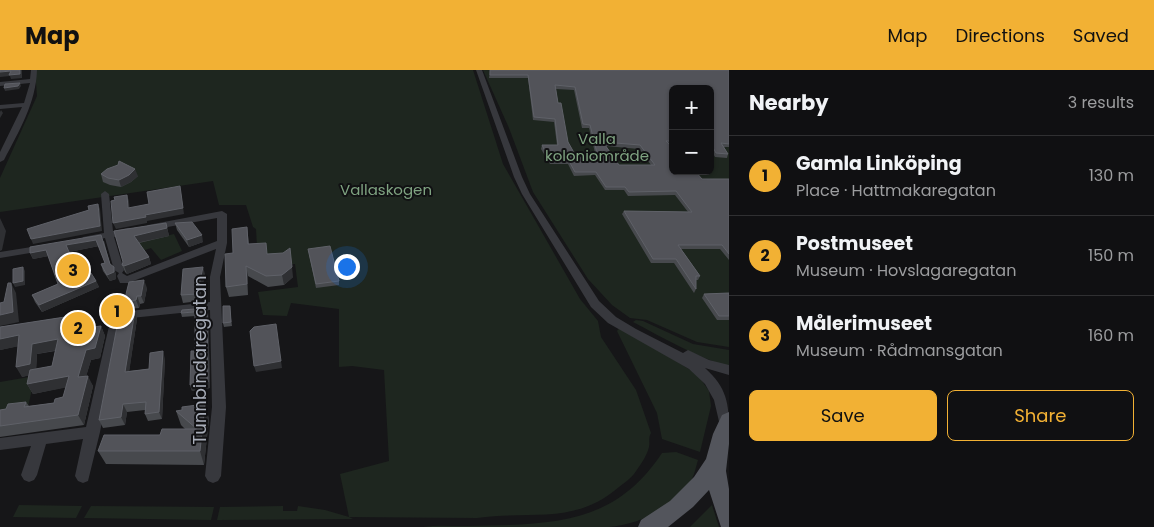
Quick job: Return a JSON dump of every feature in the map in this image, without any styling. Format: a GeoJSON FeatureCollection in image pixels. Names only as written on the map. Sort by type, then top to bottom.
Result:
{"type":"FeatureCollection","features":[{"type":"Feature","properties":{"kind":"main road"},"geometry":{"type":"LineString","coordinates":[[649,527],[684,503],[704,480],[714,464],[728,423]]}},
{"type":"Feature","properties":{"kind":"main road"},"geometry":{"type":"LineString","coordinates":[[714,464],[718,488],[729,521]]}},
{"type":"Feature","properties":{"kind":"street"},"geometry":{"type":"LineString","coordinates":[[1,157],[27,105],[34,81],[34,70]]}},
{"type":"Feature","properties":{"kind":"street"},"geometry":{"type":"LineString","coordinates":[[479,70],[518,177],[596,305],[619,324],[689,362],[709,379],[723,407],[728,423]]}},
{"type":"Feature","properties":{"kind":"street"},"geometry":{"type":"LineString","coordinates":[[0,84],[34,81]]}},
{"type":"Feature","properties":{"kind":"street"},"geometry":{"type":"LineString","coordinates":[[0,108],[27,105]]}},
{"type":"Feature","properties":{"kind":"street"},"geometry":{"type":"LineString","coordinates":[[105,194],[109,235],[121,276],[222,243]]}},
{"type":"Feature","properties":{"kind":"street","name":"Tunnbindaregatan"},"geometry":{"type":"LineString","coordinates":[[109,235],[222,214],[222,243],[215,277],[219,407],[212,476]]}},
{"type":"Feature","properties":{"kind":"street"},"geometry":{"type":"LineString","coordinates":[[74,242],[109,235]]}},
{"type":"Feature","properties":{"kind":"street"},"geometry":{"type":"LineString","coordinates":[[0,255],[57,245]]}},
{"type":"Feature","properties":{"kind":"street"},"geometry":{"type":"LineString","coordinates":[[583,285],[626,320],[694,358],[729,370]]}},
{"type":"Feature","properties":{"kind":"street"},"geometry":{"type":"LineString","coordinates":[[83,476],[116,316],[169,308],[216,305]]}},
{"type":"Feature","properties":{"kind":"street"},"geometry":{"type":"LineString","coordinates":[[0,444],[93,432]]}},
{"type":"Feature","properties":{"kind":"street"},"geometry":{"type":"LineString","coordinates":[[29,475],[40,439]]}},
{"type":"Feature","properties":{"kind":"green space","name":"Vallaskogen"},"geometry":{"type":"Polygon","coordinates":[[[35,70],[473,70],[503,164],[580,299],[598,321],[601,337],[636,390],[651,433],[645,458],[629,479],[602,499],[568,512],[477,518],[349,517],[340,474],[389,461],[384,370],[352,366],[339,367],[339,309],[291,303],[287,316],[263,315],[258,292],[298,287],[295,264],[258,266],[256,229],[253,227],[246,205],[219,205],[213,181],[0,212],[0,178],[37,96],[35,70]]]}},
{"type":"Feature","properties":{"kind":"green space","name":"Valla koloniområde"},"geometry":{"type":"Polygon","coordinates":[[[483,70],[729,70],[729,347],[697,342],[647,320],[630,318],[612,305],[588,279],[533,192],[509,128],[483,70]]]}},
{"type":"Feature","properties":{"kind":"green space"},"geometry":{"type":"Polygon","coordinates":[[[174,234],[182,251],[161,260],[151,248],[142,251],[135,243],[174,234]]]}},
{"type":"Feature","properties":{"kind":"green space"},"geometry":{"type":"Polygon","coordinates":[[[636,320],[643,321],[693,344],[729,350],[729,367],[704,358],[668,341],[633,322],[636,320]]]}},
{"type":"Feature","properties":{"kind":"green space"},"geometry":{"type":"Polygon","coordinates":[[[620,327],[697,374],[709,391],[711,406],[700,452],[662,439],[657,413],[617,331],[620,327]]]}},
{"type":"Feature","properties":{"kind":"green space"},"geometry":{"type":"Polygon","coordinates":[[[35,376],[28,407],[0,422],[0,382],[35,376]]]}},
{"type":"Feature","properties":{"kind":"green space"},"geometry":{"type":"Polygon","coordinates":[[[676,452],[698,460],[695,472],[686,489],[668,506],[645,518],[632,522],[609,527],[423,527],[525,524],[552,522],[577,516],[601,508],[622,495],[643,477],[662,453],[676,452]]]}},
{"type":"Feature","properties":{"kind":"green space"},"geometry":{"type":"Polygon","coordinates":[[[19,505],[82,506],[76,518],[13,517],[19,505]]]}},
{"type":"Feature","properties":{"kind":"green space"},"geometry":{"type":"Polygon","coordinates":[[[712,505],[719,527],[690,527],[712,505]]]}},
{"type":"Feature","properties":{"kind":"green space"},"geometry":{"type":"Polygon","coordinates":[[[91,506],[214,507],[211,520],[84,518],[91,506]]]}},
{"type":"Feature","properties":{"kind":"green space"},"geometry":{"type":"Polygon","coordinates":[[[283,506],[283,511],[297,511],[298,506],[325,510],[353,519],[217,520],[220,507],[283,506]]]}},
{"type":"Feature","properties":{"kind":"building"},"geometry":{"type":"Polygon","coordinates":[[[0,70],[20,70],[20,74],[9,75],[11,71],[0,72],[0,70]]]}},
{"type":"Feature","properties":{"kind":"building"},"geometry":{"type":"Polygon","coordinates":[[[490,70],[729,70],[729,144],[721,143],[728,154],[716,153],[714,149],[714,85],[669,85],[669,141],[666,141],[669,144],[669,175],[698,175],[702,179],[729,179],[729,254],[722,245],[678,245],[700,276],[696,276],[696,289],[676,259],[653,259],[624,211],[692,212],[676,191],[629,192],[625,187],[606,187],[596,172],[575,172],[569,161],[550,161],[542,145],[558,145],[555,119],[534,117],[528,75],[490,75],[490,70]],[[555,85],[558,103],[561,103],[568,142],[577,158],[598,157],[590,125],[583,124],[575,87],[555,85]],[[603,142],[619,165],[655,165],[640,145],[603,142]]]}},
{"type":"Feature","properties":{"kind":"building"},"geometry":{"type":"Polygon","coordinates":[[[20,83],[18,86],[4,88],[5,84],[20,83]]]}},
{"type":"Feature","properties":{"kind":"building"},"geometry":{"type":"Polygon","coordinates":[[[119,161],[135,169],[129,175],[119,180],[108,178],[101,174],[107,169],[118,165],[119,161]]]}},
{"type":"Feature","properties":{"kind":"building"},"geometry":{"type":"Polygon","coordinates":[[[180,186],[183,208],[113,223],[111,201],[115,200],[114,197],[127,195],[128,208],[149,204],[147,192],[180,186]]]}},
{"type":"Feature","properties":{"kind":"building"},"geometry":{"type":"Polygon","coordinates":[[[98,204],[100,226],[31,239],[27,229],[89,210],[88,206],[98,204]]]}},
{"type":"Feature","properties":{"kind":"building"},"geometry":{"type":"Polygon","coordinates":[[[192,222],[202,235],[187,240],[175,223],[192,222]]]}},
{"type":"Feature","properties":{"kind":"building"},"geometry":{"type":"Polygon","coordinates":[[[166,223],[167,228],[134,236],[149,257],[124,266],[122,265],[123,262],[114,231],[166,223]]]}},
{"type":"Feature","properties":{"kind":"building"},"geometry":{"type":"Polygon","coordinates":[[[247,227],[248,244],[266,243],[267,254],[283,253],[290,248],[292,267],[282,275],[266,276],[246,266],[247,284],[226,287],[225,254],[233,253],[232,229],[247,227]]]}},
{"type":"Feature","properties":{"kind":"building"},"geometry":{"type":"Polygon","coordinates":[[[101,235],[110,264],[114,267],[114,272],[107,275],[101,264],[105,263],[96,240],[66,245],[80,277],[91,273],[96,281],[39,305],[32,295],[58,284],[46,250],[30,253],[30,247],[101,235]]]}},
{"type":"Feature","properties":{"kind":"building"},"geometry":{"type":"Polygon","coordinates":[[[330,246],[339,281],[316,284],[308,249],[330,246]]]}},
{"type":"Feature","properties":{"kind":"building"},"geometry":{"type":"Polygon","coordinates":[[[23,267],[23,281],[13,283],[13,269],[23,267]]]}},
{"type":"Feature","properties":{"kind":"building"},"geometry":{"type":"Polygon","coordinates":[[[203,267],[197,294],[181,295],[183,269],[203,267]]]}},
{"type":"Feature","properties":{"kind":"building"},"geometry":{"type":"Polygon","coordinates":[[[144,280],[141,296],[137,296],[136,300],[124,302],[129,282],[144,280]]]}},
{"type":"Feature","properties":{"kind":"building"},"geometry":{"type":"Polygon","coordinates":[[[8,283],[11,283],[13,312],[0,315],[0,303],[4,302],[8,283]]]}},
{"type":"Feature","properties":{"kind":"building"},"geometry":{"type":"Polygon","coordinates":[[[729,293],[729,316],[719,316],[704,294],[729,293]]]}},
{"type":"Feature","properties":{"kind":"building"},"geometry":{"type":"Polygon","coordinates":[[[207,305],[208,382],[190,385],[191,351],[195,351],[195,306],[207,305]]]}},
{"type":"Feature","properties":{"kind":"building"},"geometry":{"type":"Polygon","coordinates":[[[223,306],[230,306],[231,322],[223,323],[223,306]]]}},
{"type":"Feature","properties":{"kind":"building"},"geometry":{"type":"Polygon","coordinates":[[[195,309],[194,312],[181,313],[182,310],[195,309]]]}},
{"type":"Feature","properties":{"kind":"building"},"geometry":{"type":"Polygon","coordinates":[[[135,311],[125,372],[149,369],[150,353],[163,351],[159,412],[145,414],[146,402],[123,404],[121,417],[99,420],[119,316],[122,313],[135,311]]]}},
{"type":"Feature","properties":{"kind":"building"},"geometry":{"type":"Polygon","coordinates":[[[78,315],[76,329],[101,326],[95,348],[86,350],[78,377],[88,376],[78,415],[0,426],[0,410],[6,409],[8,404],[26,402],[24,407],[54,403],[55,399],[63,397],[69,376],[27,384],[30,370],[52,366],[58,339],[32,344],[30,364],[16,367],[19,335],[0,339],[0,327],[78,315]]]}},
{"type":"Feature","properties":{"kind":"building"},"geometry":{"type":"Polygon","coordinates":[[[276,324],[281,361],[254,366],[250,331],[254,327],[276,324]]]}},
{"type":"Feature","properties":{"kind":"building"},"geometry":{"type":"Polygon","coordinates":[[[205,404],[200,451],[98,451],[104,435],[160,435],[162,429],[197,429],[176,411],[182,410],[182,407],[205,404]]]}},
{"type":"Feature","properties":{"kind":"place","name":"Målerimuseet"},"geometry":{"type":"Point","coordinates":[73,270]}},
{"type":"Feature","properties":{"kind":"place","name":"Gamla Linköping"},"geometry":{"type":"Point","coordinates":[117,311]}},
{"type":"Feature","properties":{"kind":"place","name":"Postmuseet"},"geometry":{"type":"Point","coordinates":[78,328]}}]}
